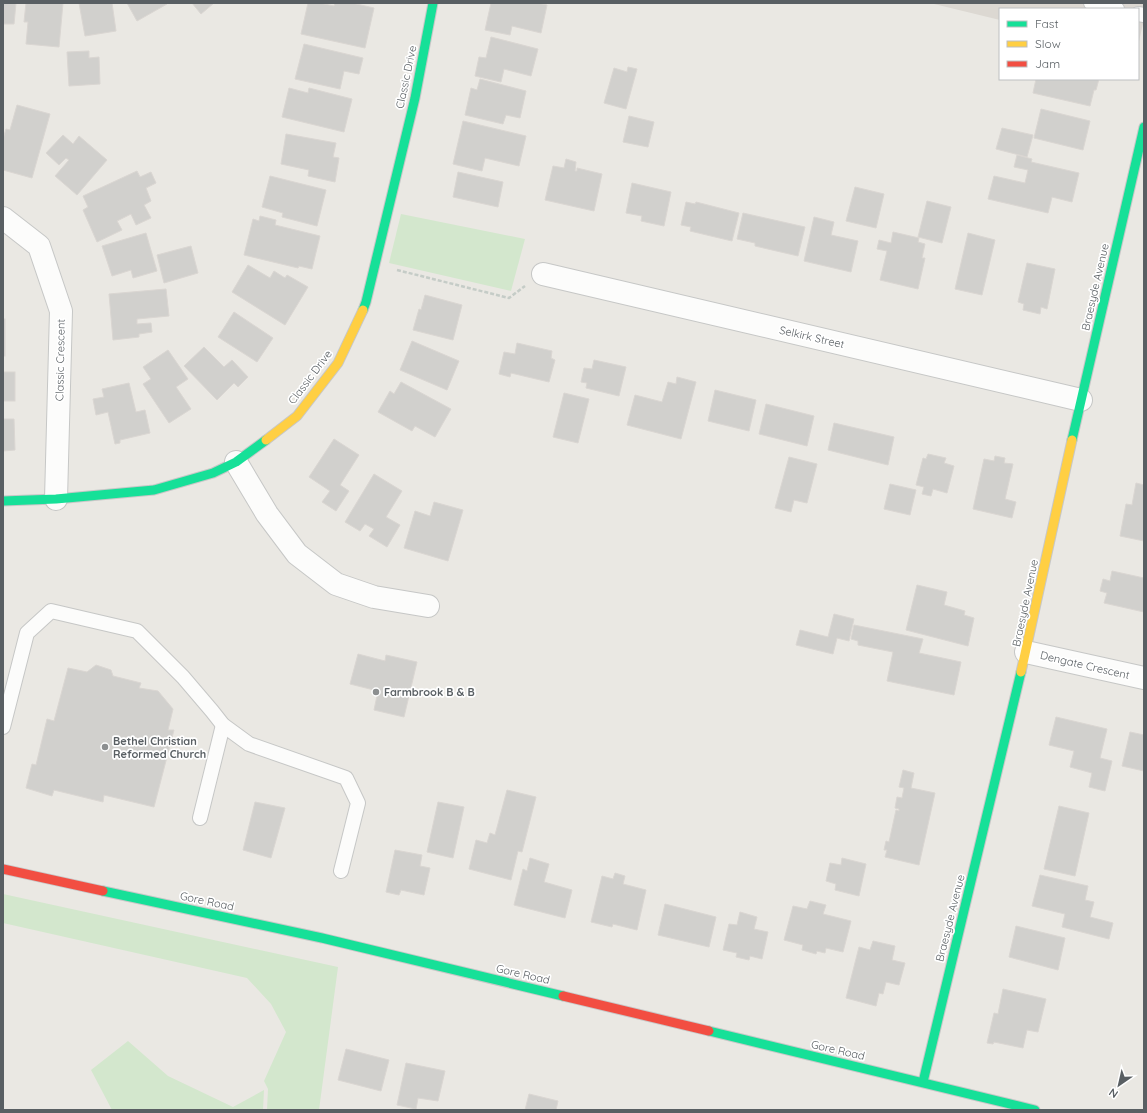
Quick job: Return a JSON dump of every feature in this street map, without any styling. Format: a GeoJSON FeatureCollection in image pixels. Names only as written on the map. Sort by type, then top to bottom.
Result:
{"type":"FeatureCollection","features":[{"type":"Feature","properties":{"kind":"street","name":"Classic Drive"},"geometry":{"type":"LineString","coordinates":[[3,501],[56,499],[154,490],[213,473],[236,462],[297,416],[338,363],[366,302],[414,98],[433,3]]}},
{"type":"Feature","properties":{"kind":"street","name":"Braesyde Avenue"},"geometry":{"type":"LineString","coordinates":[[923,1082],[1026,652],[1081,400],[1144,127]]}},
{"type":"Feature","properties":{"kind":"street","name":"Classic Crescent"},"geometry":{"type":"LineString","coordinates":[[3,218],[39,246],[61,311],[56,499]]}},
{"type":"Feature","properties":{"kind":"street","name":"Selkirk Street"},"geometry":{"type":"LineString","coordinates":[[543,274],[1081,400]]}},
{"type":"Feature","properties":{"kind":"street"},"geometry":{"type":"LineString","coordinates":[[236,462],[267,514],[297,554],[336,584],[374,597],[428,606]]}},
{"type":"Feature","properties":{"kind":"street","name":"Dengate Crescent"},"geometry":{"type":"LineString","coordinates":[[1026,652],[1144,678]]}},
{"type":"Feature","properties":{"kind":"street","name":"Gore Road"},"geometry":{"type":"LineString","coordinates":[[3,869],[322,938],[1035,1110]]}},
{"type":"Feature","properties":{"kind":"lane"},"geometry":{"type":"LineString","coordinates":[[1091,3],[1113,8]]}},
{"type":"Feature","properties":{"kind":"lane"},"geometry":{"type":"LineString","coordinates":[[3,727],[27,633],[51,610],[136,631],[183,677],[223,725],[249,744],[346,778],[358,803],[341,871]]}},
{"type":"Feature","properties":{"kind":"lane"},"geometry":{"type":"LineString","coordinates":[[200,818],[223,725]]}},
{"type":"Feature","properties":{"kind":"path"},"geometry":{"type":"LineString","coordinates":[[400,270],[509,298]]}},
{"type":"Feature","properties":{"kind":"shaded area"},"geometry":{"type":"Polygon","coordinates":[[[930,3],[1144,3],[1144,19],[1139,42],[1139,8],[999,8],[999,20],[930,3]]]}},
{"type":"Feature","properties":{"kind":"green space"},"geometry":{"type":"Polygon","coordinates":[[[401,214],[525,239],[511,291],[389,263],[401,214]]]}},
{"type":"Feature","properties":{"kind":"green space"},"geometry":{"type":"Polygon","coordinates":[[[3,894],[338,967],[319,1110],[267,1110],[268,1089],[264,1081],[286,1032],[271,1004],[247,978],[3,923],[3,894]]]}},
{"type":"Feature","properties":{"kind":"green space"},"geometry":{"type":"Polygon","coordinates":[[[128,1041],[168,1076],[233,1107],[264,1090],[263,1110],[112,1110],[91,1070],[128,1041]]]}},
{"type":"Feature","properties":{"kind":"building"},"geometry":{"type":"Polygon","coordinates":[[[3,3],[16,3],[14,24],[3,24],[3,3]]]}},
{"type":"Feature","properties":{"kind":"building"},"geometry":{"type":"Polygon","coordinates":[[[26,3],[63,3],[59,47],[26,44],[28,22],[24,22],[26,3]]]}},
{"type":"Feature","properties":{"kind":"building"},"geometry":{"type":"Polygon","coordinates":[[[79,3],[112,3],[116,31],[85,36],[79,3]]]}},
{"type":"Feature","properties":{"kind":"building"},"geometry":{"type":"Polygon","coordinates":[[[127,3],[167,3],[167,4],[137,21],[127,3]]]}},
{"type":"Feature","properties":{"kind":"building"},"geometry":{"type":"Polygon","coordinates":[[[192,3],[214,3],[201,14],[192,3]]]}},
{"type":"Feature","properties":{"kind":"building"},"geometry":{"type":"Polygon","coordinates":[[[308,3],[319,3],[334,6],[335,3],[352,3],[374,8],[365,48],[301,34],[308,3]]]}},
{"type":"Feature","properties":{"kind":"building"},"geometry":{"type":"Polygon","coordinates":[[[491,3],[537,3],[547,5],[541,33],[512,26],[510,35],[485,30],[491,3]]]}},
{"type":"Feature","properties":{"kind":"building"},"geometry":{"type":"Polygon","coordinates":[[[491,37],[538,49],[531,76],[504,69],[501,82],[475,76],[479,57],[486,58],[491,37]]]}},
{"type":"Feature","properties":{"kind":"building"},"geometry":{"type":"Polygon","coordinates":[[[304,44],[363,58],[359,74],[344,71],[340,89],[295,79],[304,44]]]}},
{"type":"Feature","properties":{"kind":"building"},"geometry":{"type":"Polygon","coordinates":[[[89,51],[89,58],[99,57],[100,84],[69,86],[67,52],[89,51]]]}},
{"type":"Feature","properties":{"kind":"building"},"geometry":{"type":"Polygon","coordinates":[[[628,67],[637,69],[626,109],[604,103],[614,68],[627,72],[628,67]]]}},
{"type":"Feature","properties":{"kind":"building"},"geometry":{"type":"Polygon","coordinates":[[[480,79],[526,91],[520,118],[506,115],[503,124],[465,115],[471,88],[477,90],[480,79]]]}},
{"type":"Feature","properties":{"kind":"building"},"geometry":{"type":"Polygon","coordinates":[[[1036,80],[1099,80],[1096,90],[1094,90],[1090,106],[1033,93],[1036,80]]]}},
{"type":"Feature","properties":{"kind":"building"},"geometry":{"type":"Polygon","coordinates":[[[289,88],[308,93],[309,88],[352,99],[344,132],[282,117],[289,88]]]}},
{"type":"Feature","properties":{"kind":"building"},"geometry":{"type":"Polygon","coordinates":[[[17,105],[50,114],[32,178],[3,170],[3,139],[6,129],[10,130],[17,105]]]}},
{"type":"Feature","properties":{"kind":"building"},"geometry":{"type":"Polygon","coordinates":[[[1041,109],[1090,121],[1083,150],[1034,138],[1041,109]]]}},
{"type":"Feature","properties":{"kind":"building"},"geometry":{"type":"Polygon","coordinates":[[[629,116],[654,122],[648,147],[623,142],[629,116]]]}},
{"type":"Feature","properties":{"kind":"building"},"geometry":{"type":"Polygon","coordinates":[[[463,121],[526,136],[519,166],[485,158],[482,171],[453,164],[463,121]]]}},
{"type":"Feature","properties":{"kind":"building"},"geometry":{"type":"Polygon","coordinates":[[[1002,128],[1033,135],[1027,157],[996,149],[1002,128]]]}},
{"type":"Feature","properties":{"kind":"building"},"geometry":{"type":"Polygon","coordinates":[[[286,134],[336,143],[333,157],[339,158],[335,182],[308,176],[309,170],[281,164],[286,134]]]}},
{"type":"Feature","properties":{"kind":"building"},"geometry":{"type":"Polygon","coordinates":[[[63,135],[73,144],[79,136],[107,160],[77,195],[55,176],[69,160],[66,158],[59,165],[46,153],[63,135]]]}},
{"type":"Feature","properties":{"kind":"building"},"geometry":{"type":"Polygon","coordinates":[[[1017,155],[1032,159],[1031,162],[1079,173],[1072,202],[1052,197],[1048,213],[988,199],[994,176],[1025,183],[1028,170],[1014,167],[1017,155]]]}},
{"type":"Feature","properties":{"kind":"building"},"geometry":{"type":"Polygon","coordinates":[[[566,159],[576,162],[575,171],[577,171],[577,168],[602,174],[594,211],[545,200],[553,166],[564,168],[566,159]]]}},
{"type":"Feature","properties":{"kind":"building"},"geometry":{"type":"Polygon","coordinates":[[[137,171],[140,177],[151,172],[156,183],[146,188],[151,201],[144,205],[151,218],[136,225],[131,214],[117,221],[122,230],[97,242],[83,210],[88,207],[83,196],[137,171]]]}},
{"type":"Feature","properties":{"kind":"building"},"geometry":{"type":"Polygon","coordinates":[[[458,172],[503,182],[498,207],[453,197],[458,172]]]}},
{"type":"Feature","properties":{"kind":"building"},"geometry":{"type":"Polygon","coordinates":[[[270,176],[326,190],[317,226],[282,217],[283,213],[262,207],[270,176]]]}},
{"type":"Feature","properties":{"kind":"building"},"geometry":{"type":"Polygon","coordinates":[[[632,183],[671,192],[664,226],[641,221],[642,216],[626,213],[632,183]]]}},
{"type":"Feature","properties":{"kind":"building"},"geometry":{"type":"Polygon","coordinates":[[[855,187],[884,194],[876,228],[846,221],[855,187]]]}},
{"type":"Feature","properties":{"kind":"building"},"geometry":{"type":"Polygon","coordinates":[[[927,201],[951,207],[942,243],[918,237],[927,201]]]}},
{"type":"Feature","properties":{"kind":"building"},"geometry":{"type":"Polygon","coordinates":[[[686,202],[695,204],[696,202],[739,213],[732,241],[690,231],[691,227],[681,225],[686,202]]]}},
{"type":"Feature","properties":{"kind":"building"},"geometry":{"type":"Polygon","coordinates":[[[743,213],[805,227],[798,256],[755,246],[755,243],[737,239],[743,213]]]}},
{"type":"Feature","properties":{"kind":"building"},"geometry":{"type":"Polygon","coordinates":[[[260,216],[276,220],[275,225],[320,236],[312,269],[299,266],[298,268],[244,255],[253,219],[259,221],[260,216]]]}},
{"type":"Feature","properties":{"kind":"building"},"geometry":{"type":"Polygon","coordinates":[[[814,217],[834,222],[831,235],[858,241],[851,272],[804,261],[814,217]]]}},
{"type":"Feature","properties":{"kind":"building"},"geometry":{"type":"Polygon","coordinates":[[[893,232],[919,238],[918,242],[925,244],[922,258],[925,258],[918,289],[880,280],[887,251],[877,249],[879,240],[891,243],[893,232]]]}},
{"type":"Feature","properties":{"kind":"building"},"geometry":{"type":"Polygon","coordinates":[[[146,233],[157,271],[133,278],[131,270],[112,276],[102,246],[146,233]]]}},
{"type":"Feature","properties":{"kind":"building"},"geometry":{"type":"Polygon","coordinates":[[[968,233],[995,240],[982,295],[955,289],[968,233]]]}},
{"type":"Feature","properties":{"kind":"building"},"geometry":{"type":"Polygon","coordinates":[[[191,246],[198,273],[164,283],[157,255],[191,246]]]}},
{"type":"Feature","properties":{"kind":"building"},"geometry":{"type":"Polygon","coordinates":[[[1027,263],[1055,269],[1047,309],[1041,307],[1040,314],[1023,310],[1024,304],[1018,302],[1027,263]]]}},
{"type":"Feature","properties":{"kind":"building"},"geometry":{"type":"Polygon","coordinates":[[[248,265],[270,278],[274,271],[285,278],[287,275],[308,287],[285,325],[232,292],[248,265]]]}},
{"type":"Feature","properties":{"kind":"building"},"geometry":{"type":"Polygon","coordinates":[[[166,289],[169,316],[137,319],[137,324],[151,323],[152,332],[139,334],[139,337],[113,340],[109,294],[166,289]]]}},
{"type":"Feature","properties":{"kind":"building"},"geometry":{"type":"Polygon","coordinates":[[[425,295],[462,305],[453,340],[413,330],[425,295]]]}},
{"type":"Feature","properties":{"kind":"building"},"geometry":{"type":"Polygon","coordinates":[[[234,312],[273,338],[257,362],[218,337],[234,312]]]}},
{"type":"Feature","properties":{"kind":"building"},"geometry":{"type":"Polygon","coordinates":[[[3,319],[5,319],[5,356],[3,356],[3,319]]]}},
{"type":"Feature","properties":{"kind":"building"},"geometry":{"type":"Polygon","coordinates":[[[412,341],[459,361],[447,390],[400,370],[412,341]]]}},
{"type":"Feature","properties":{"kind":"building"},"geometry":{"type":"Polygon","coordinates":[[[517,343],[552,351],[551,358],[555,360],[549,382],[511,373],[510,377],[499,374],[504,352],[515,354],[517,343]]]}},
{"type":"Feature","properties":{"kind":"building"},"geometry":{"type":"Polygon","coordinates":[[[204,347],[224,367],[232,360],[248,377],[238,387],[234,383],[217,400],[184,366],[204,347]]]}},
{"type":"Feature","properties":{"kind":"building"},"geometry":{"type":"Polygon","coordinates":[[[168,350],[188,379],[176,387],[191,409],[169,423],[143,384],[151,379],[143,367],[168,350]]]}},
{"type":"Feature","properties":{"kind":"building"},"geometry":{"type":"Polygon","coordinates":[[[594,360],[626,367],[619,396],[586,388],[587,383],[581,382],[584,368],[592,369],[594,360]]]}},
{"type":"Feature","properties":{"kind":"building"},"geometry":{"type":"Polygon","coordinates":[[[3,372],[15,372],[15,401],[3,401],[3,372]]]}},
{"type":"Feature","properties":{"kind":"building"},"geometry":{"type":"Polygon","coordinates":[[[677,377],[696,382],[681,439],[627,425],[635,395],[662,402],[668,382],[676,384],[677,377]]]}},
{"type":"Feature","properties":{"kind":"building"},"geometry":{"type":"Polygon","coordinates":[[[401,382],[451,409],[435,437],[415,426],[412,431],[378,412],[390,391],[394,394],[401,382]]]}},
{"type":"Feature","properties":{"kind":"building"},"geometry":{"type":"Polygon","coordinates":[[[129,383],[136,412],[145,410],[150,433],[120,440],[120,443],[115,444],[108,412],[96,415],[93,399],[104,397],[102,389],[129,383]]]}},
{"type":"Feature","properties":{"kind":"building"},"geometry":{"type":"Polygon","coordinates":[[[715,390],[756,400],[749,431],[708,421],[715,390]]]}},
{"type":"Feature","properties":{"kind":"building"},"geometry":{"type":"Polygon","coordinates":[[[564,393],[589,399],[578,443],[553,437],[564,393]]]}},
{"type":"Feature","properties":{"kind":"building"},"geometry":{"type":"Polygon","coordinates":[[[766,404],[814,416],[807,446],[759,434],[766,404]]]}},
{"type":"Feature","properties":{"kind":"building"},"geometry":{"type":"Polygon","coordinates":[[[3,419],[14,419],[15,450],[3,451],[3,419]]]}},
{"type":"Feature","properties":{"kind":"building"},"geometry":{"type":"Polygon","coordinates":[[[834,423],[894,437],[888,465],[828,450],[834,423]]]}},
{"type":"Feature","properties":{"kind":"building"},"geometry":{"type":"Polygon","coordinates":[[[334,439],[359,455],[340,485],[349,491],[336,511],[322,502],[330,491],[309,477],[334,439]]]}},
{"type":"Feature","properties":{"kind":"building"},"geometry":{"type":"Polygon","coordinates":[[[928,454],[946,458],[944,463],[954,466],[947,493],[933,489],[931,496],[922,494],[924,487],[916,485],[923,458],[926,459],[928,454]]]}},
{"type":"Feature","properties":{"kind":"building"},"geometry":{"type":"Polygon","coordinates":[[[995,456],[1005,458],[1004,463],[1013,464],[1005,499],[1016,502],[1012,518],[973,509],[984,459],[994,461],[995,456]]]}},
{"type":"Feature","properties":{"kind":"building"},"geometry":{"type":"Polygon","coordinates":[[[789,457],[817,464],[807,503],[794,500],[791,512],[775,508],[789,457]]]}},
{"type":"Feature","properties":{"kind":"building"},"geometry":{"type":"Polygon","coordinates":[[[374,474],[402,491],[386,517],[400,525],[387,547],[369,536],[374,529],[365,524],[360,531],[345,522],[374,474]]]}},
{"type":"Feature","properties":{"kind":"building"},"geometry":{"type":"Polygon","coordinates":[[[1136,483],[1144,485],[1144,541],[1120,536],[1126,504],[1132,505],[1136,483]]]}},
{"type":"Feature","properties":{"kind":"building"},"geometry":{"type":"Polygon","coordinates":[[[890,484],[916,490],[910,515],[884,509],[890,484]]]}},
{"type":"Feature","properties":{"kind":"building"},"geometry":{"type":"Polygon","coordinates":[[[434,502],[463,510],[448,561],[404,548],[415,511],[430,516],[434,502]]]}},
{"type":"Feature","properties":{"kind":"building"},"geometry":{"type":"Polygon","coordinates":[[[1112,571],[1144,578],[1144,612],[1104,603],[1107,593],[1100,591],[1103,579],[1110,581],[1112,571]]]}},
{"type":"Feature","properties":{"kind":"building"},"geometry":{"type":"Polygon","coordinates":[[[917,585],[947,592],[944,605],[965,611],[964,615],[974,618],[968,646],[906,630],[917,585]]]}},
{"type":"Feature","properties":{"kind":"building"},"geometry":{"type":"Polygon","coordinates":[[[834,614],[854,619],[849,641],[837,638],[833,654],[796,645],[800,630],[828,637],[834,614]]]}},
{"type":"Feature","properties":{"kind":"building"},"geometry":{"type":"Polygon","coordinates":[[[854,625],[923,639],[919,653],[961,662],[954,695],[887,681],[893,652],[858,645],[858,641],[851,639],[854,625]]]}},
{"type":"Feature","properties":{"kind":"building"},"geometry":{"type":"Polygon","coordinates":[[[358,654],[385,661],[386,655],[417,662],[404,717],[374,710],[378,691],[350,684],[358,654]]]}},
{"type":"Feature","properties":{"kind":"building","name":"Bethel Christian Reformed Church"},"geometry":{"type":"Polygon","coordinates":[[[96,665],[111,670],[113,676],[141,683],[139,688],[158,691],[173,709],[168,730],[174,730],[154,807],[104,795],[103,802],[54,790],[52,796],[26,788],[32,764],[36,765],[47,719],[54,721],[68,668],[87,672],[96,665]]]}},
{"type":"Feature","properties":{"kind":"building"},"geometry":{"type":"Polygon","coordinates":[[[1056,717],[1107,729],[1100,758],[1112,761],[1105,791],[1089,787],[1092,773],[1070,767],[1074,751],[1049,745],[1056,717]]]}},
{"type":"Feature","properties":{"kind":"building"},"geometry":{"type":"Polygon","coordinates":[[[1130,732],[1144,735],[1144,771],[1122,766],[1130,732]]]}},
{"type":"Feature","properties":{"kind":"building"},"geometry":{"type":"Polygon","coordinates":[[[903,770],[914,773],[911,788],[935,793],[919,865],[885,857],[887,850],[884,850],[886,841],[889,842],[896,810],[899,811],[899,809],[895,808],[897,797],[902,798],[904,788],[899,787],[903,770]]]}},
{"type":"Feature","properties":{"kind":"building"},"geometry":{"type":"Polygon","coordinates":[[[507,790],[536,797],[522,852],[518,851],[511,880],[469,869],[476,840],[487,843],[490,833],[495,835],[507,790]]]}},
{"type":"Feature","properties":{"kind":"building"},"geometry":{"type":"Polygon","coordinates":[[[255,802],[285,808],[271,858],[243,850],[255,802]]]}},
{"type":"Feature","properties":{"kind":"building"},"geometry":{"type":"Polygon","coordinates":[[[438,802],[464,807],[453,858],[427,852],[438,802]]]}},
{"type":"Feature","properties":{"kind":"building"},"geometry":{"type":"Polygon","coordinates":[[[1059,806],[1089,813],[1075,876],[1044,869],[1059,806]]]}},
{"type":"Feature","properties":{"kind":"building"},"geometry":{"type":"Polygon","coordinates":[[[395,850],[422,855],[420,866],[430,868],[424,895],[401,890],[399,895],[386,892],[395,850]]]}},
{"type":"Feature","properties":{"kind":"building"},"geometry":{"type":"Polygon","coordinates":[[[530,858],[549,864],[544,882],[572,890],[565,918],[514,905],[523,869],[527,871],[530,858]]]}},
{"type":"Feature","properties":{"kind":"building"},"geometry":{"type":"Polygon","coordinates":[[[842,858],[866,864],[859,896],[835,890],[836,884],[826,881],[830,863],[841,865],[842,858]]]}},
{"type":"Feature","properties":{"kind":"building"},"geometry":{"type":"Polygon","coordinates":[[[615,873],[625,876],[623,884],[646,890],[637,930],[613,924],[612,927],[591,922],[602,876],[613,879],[615,873]]]}},
{"type":"Feature","properties":{"kind":"building"},"geometry":{"type":"Polygon","coordinates":[[[1040,875],[1088,886],[1085,900],[1094,902],[1090,917],[1113,923],[1109,939],[1062,927],[1065,914],[1032,906],[1040,875]]]}},
{"type":"Feature","properties":{"kind":"building"},"geometry":{"type":"Polygon","coordinates":[[[810,901],[826,905],[823,914],[851,921],[843,952],[826,948],[825,953],[817,951],[816,954],[802,950],[803,945],[784,940],[793,906],[807,909],[810,901]]]}},
{"type":"Feature","properties":{"kind":"building"},"geometry":{"type":"Polygon","coordinates":[[[665,904],[716,917],[709,947],[658,935],[665,904]]]}},
{"type":"Feature","properties":{"kind":"building"},"geometry":{"type":"Polygon","coordinates":[[[740,912],[757,917],[754,929],[768,932],[762,959],[750,956],[749,960],[736,957],[737,953],[723,950],[729,924],[737,925],[740,912]]]}},
{"type":"Feature","properties":{"kind":"building"},"geometry":{"type":"Polygon","coordinates":[[[1016,926],[1065,938],[1058,970],[1009,957],[1016,926]]]}},
{"type":"Feature","properties":{"kind":"building"},"geometry":{"type":"Polygon","coordinates":[[[873,941],[895,946],[892,960],[905,963],[899,985],[886,982],[883,994],[879,993],[876,1006],[846,998],[859,947],[870,950],[873,941]]]}},
{"type":"Feature","properties":{"kind":"building"},"geometry":{"type":"Polygon","coordinates":[[[1003,989],[1046,999],[1038,1032],[1027,1030],[1023,1048],[994,1042],[993,1044],[987,1043],[994,1013],[998,1014],[1003,989]]]}},
{"type":"Feature","properties":{"kind":"building"},"geometry":{"type":"Polygon","coordinates":[[[346,1049],[389,1060],[381,1091],[338,1080],[346,1049]]]}},
{"type":"Feature","properties":{"kind":"building"},"geometry":{"type":"Polygon","coordinates":[[[406,1063],[445,1071],[438,1101],[418,1098],[416,1109],[397,1105],[406,1063]]]}},
{"type":"Feature","properties":{"kind":"building"},"geometry":{"type":"Polygon","coordinates":[[[529,1094],[558,1101],[556,1110],[525,1110],[529,1094]]]}},
{"type":"Feature","properties":{"kind":"traffic: fast"},"geometry":{"type":"LineString","coordinates":[[363,310],[415,98],[433,3]]}},
{"type":"Feature","properties":{"kind":"traffic: fast"},"geometry":{"type":"LineString","coordinates":[[1072,440],[1144,127]]}},
{"type":"Feature","properties":{"kind":"traffic: fast"},"geometry":{"type":"LineString","coordinates":[[3,501],[56,499],[154,490],[213,473],[236,462],[266,440]]}},
{"type":"Feature","properties":{"kind":"traffic: fast"},"geometry":{"type":"LineString","coordinates":[[923,1082],[1021,672]]}},
{"type":"Feature","properties":{"kind":"traffic: fast"},"geometry":{"type":"LineString","coordinates":[[103,891],[322,938],[563,996]]}},
{"type":"Feature","properties":{"kind":"traffic: fast"},"geometry":{"type":"LineString","coordinates":[[709,1031],[1035,1110]]}},
{"type":"Feature","properties":{"kind":"traffic: slow"},"geometry":{"type":"LineString","coordinates":[[266,440],[297,416],[338,363],[363,310]]}},
{"type":"Feature","properties":{"kind":"traffic: slow"},"geometry":{"type":"LineString","coordinates":[[1021,672],[1072,440]]}},
{"type":"Feature","properties":{"kind":"traffic: jam"},"geometry":{"type":"LineString","coordinates":[[3,869],[103,891]]}},
{"type":"Feature","properties":{"kind":"traffic: jam"},"geometry":{"type":"LineString","coordinates":[[563,996],[709,1031]]}},
{"type":"Feature","properties":{"kind":"place","name":"Farmbrook B & B"},"geometry":{"type":"Point","coordinates":[376,692]}},
{"type":"Feature","properties":{"kind":"place","name":"Bethel Christian Reformed Church"},"geometry":{"type":"Point","coordinates":[105,747]}}]}
